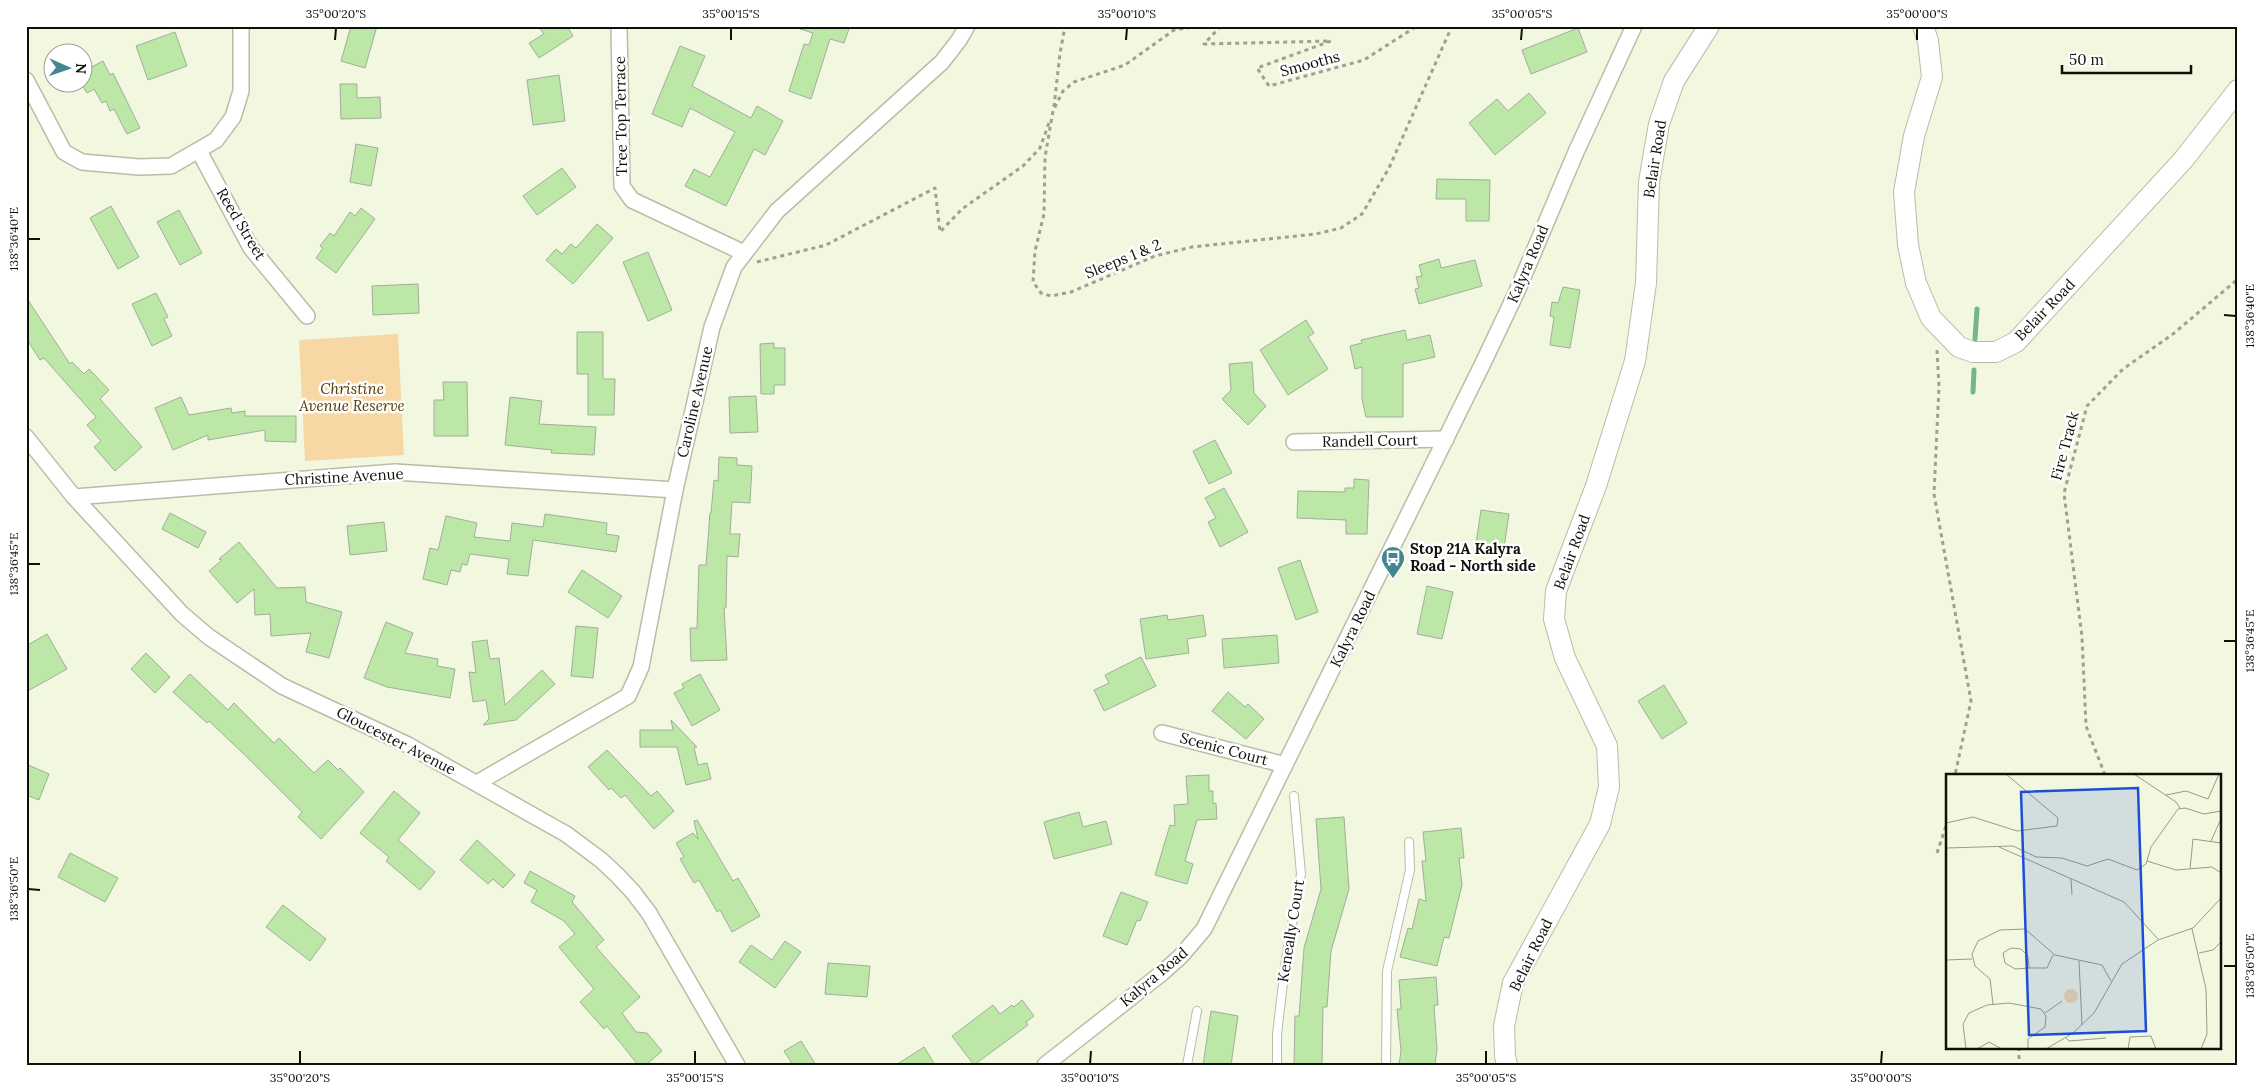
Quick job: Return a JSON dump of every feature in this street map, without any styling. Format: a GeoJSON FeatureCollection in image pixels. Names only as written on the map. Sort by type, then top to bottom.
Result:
{"type":"FeatureCollection","features":[{"type":"Feature","properties":{"kind":"main road","name":"Belair Road"},"geometry":{"type":"LineString","coordinates":[[1507,1065],[1504,1026],[1513,983],[1600,824],[1610,787],[1607,746],[1565,658],[1554,619],[1556,591],[1596,486],[1635,361],[1646,282],[1649,182],[1658,124],[1674,81],[1709,26]]}},
{"type":"Feature","properties":{"kind":"main road","name":"Belair Road"},"geometry":{"type":"LineString","coordinates":[[1923,26],[1928,42],[1932,78],[1914,136],[1904,192],[1908,245],[1916,283],[1931,318],[1959,347],[1973,352],[1996,352],[2016,342],[2184,159],[2238,90]]}},
{"type":"Feature","properties":{"kind":"street"},"geometry":{"type":"LineString","coordinates":[[26,80],[64,152],[82,162],[140,167],[171,166],[216,140],[233,117],[241,91],[241,26]]}},
{"type":"Feature","properties":{"kind":"street","name":"Tree Top Terrace"},"geometry":{"type":"LineString","coordinates":[[619,26],[622,186],[632,200],[744,253]]}},
{"type":"Feature","properties":{"kind":"street","name":"Caroline Avenue"},"geometry":{"type":"LineString","coordinates":[[477,783],[628,696],[641,667],[675,490],[712,327],[734,267],[777,211],[942,62],[967,26]]}},
{"type":"Feature","properties":{"kind":"street","name":"Kalyra Road"},"geometry":{"type":"LineString","coordinates":[[1045,1065],[1162,973],[1194,943],[1208,922],[1518,289],[1576,152],[1634,26]]}},
{"type":"Feature","properties":{"kind":"street","name":"Reed Street"},"geometry":{"type":"LineString","coordinates":[[199,151],[251,248],[307,316]]}},
{"type":"Feature","properties":{"kind":"street","name":"Gloucester Avenue"},"geometry":{"type":"LineString","coordinates":[[26,437],[74,497],[182,614],[209,637],[282,686],[408,745],[584,846],[602,860],[633,892],[649,913],[737,1065]]}},
{"type":"Feature","properties":{"kind":"street","name":"Randell Court"},"geometry":{"type":"LineString","coordinates":[[1294,442],[1446,439]]}},
{"type":"Feature","properties":{"kind":"street","name":"Christine Avenue"},"geometry":{"type":"LineString","coordinates":[[74,497],[395,472],[675,490]]}},
{"type":"Feature","properties":{"kind":"street","name":"Scenic Court"},"geometry":{"type":"LineString","coordinates":[[1162,733],[1285,765]]}},
{"type":"Feature","properties":{"kind":"lane","name":"Keneally Court"},"geometry":{"type":"LineString","coordinates":[[1277,1065],[1277,1034],[1286,958],[1301,874],[1294,796]]}},
{"type":"Feature","properties":{"kind":"lane"},"geometry":{"type":"LineString","coordinates":[[1386,1065],[1387,971],[1410,870],[1410,842]]}},
{"type":"Feature","properties":{"kind":"lane"},"geometry":{"type":"LineString","coordinates":[[1187,1065],[1197,1012]]}},
{"type":"Feature","properties":{"kind":"path"},"geometry":{"type":"LineString","coordinates":[[734,267],[826,245],[935,188],[940,232],[962,210],[1023,166],[1040,148],[1053,111],[1065,26]]}},
{"type":"Feature","properties":{"kind":"path","name":"Sleeps 1 & 2"},"geometry":{"type":"LineString","coordinates":[[1199,26],[1174,30],[1124,65],[1074,82],[1063,91],[1053,111],[1045,157],[1044,214],[1035,251],[1033,282],[1041,293],[1051,296],[1070,292],[1155,256],[1192,247],[1316,234],[1341,228],[1362,214],[1389,168],[1452,26]]}},
{"type":"Feature","properties":{"kind":"path","name":"Smooths"},"geometry":{"type":"LineString","coordinates":[[1220,26],[1204,44],[1331,41],[1257,68],[1269,86],[1364,60],[1416,26]]}},
{"type":"Feature","properties":{"kind":"path","name":"Fire Track"},"geometry":{"type":"LineString","coordinates":[[2105,774],[2086,726],[2082,637],[2064,493],[2087,406],[2123,369],[2173,334],[2238,278]]}},
{"type":"Feature","properties":{"kind":"path"},"geometry":{"type":"LineString","coordinates":[[1936,324],[1939,386],[1934,494],[1971,700],[1955,774]]}},
{"type":"Feature","properties":{"kind":"path"},"geometry":{"type":"LineString","coordinates":[[1937,852],[1946,826]]}},
{"type":"Feature","properties":{"kind":"path"},"geometry":{"type":"LineString","coordinates":[[2019,1048],[2019,1065]]}},
{"type":"Feature","properties":{"kind":"green space","name":"Christine Avenue Reserve"},"geometry":{"type":"Polygon","coordinates":[[[398,334],[404,455],[305,461],[299,340],[398,334]]]}},
{"type":"Feature","properties":{"kind":"building"},"geometry":{"type":"Polygon","coordinates":[[[351,26],[377,26],[365,68],[341,61],[351,26]]]}},
{"type":"Feature","properties":{"kind":"building"},"geometry":{"type":"Polygon","coordinates":[[[538,26],[567,26],[573,36],[539,58],[529,43],[544,34],[538,26]]]}},
{"type":"Feature","properties":{"kind":"building"},"geometry":{"type":"Polygon","coordinates":[[[800,26],[850,26],[844,43],[830,39],[811,99],[789,91],[804,44],[809,45],[813,33],[800,29],[800,26]]]}},
{"type":"Feature","properties":{"kind":"building"},"geometry":{"type":"Polygon","coordinates":[[[1578,28],[1587,52],[1531,74],[1522,50],[1578,28]]]}},
{"type":"Feature","properties":{"kind":"building"},"geometry":{"type":"Polygon","coordinates":[[[175,32],[187,66],[148,80],[136,46],[175,32]]]}},
{"type":"Feature","properties":{"kind":"building"},"geometry":{"type":"Polygon","coordinates":[[[680,46],[705,56],[692,86],[751,118],[757,106],[783,121],[765,155],[754,149],[726,206],[685,186],[694,169],[710,177],[735,132],[690,108],[682,127],[652,114],[680,46]]]}},
{"type":"Feature","properties":{"kind":"building"},"geometry":{"type":"Polygon","coordinates":[[[103,61],[110,75],[113,73],[140,128],[127,134],[114,109],[110,111],[106,101],[102,103],[94,89],[92,90],[92,67],[103,61]]]}},
{"type":"Feature","properties":{"kind":"building"},"geometry":{"type":"Polygon","coordinates":[[[559,75],[565,121],[533,125],[527,80],[559,75]]]}},
{"type":"Feature","properties":{"kind":"building"},"geometry":{"type":"Polygon","coordinates":[[[340,84],[357,84],[357,98],[380,97],[381,118],[341,119],[340,84]]]}},
{"type":"Feature","properties":{"kind":"building"},"geometry":{"type":"Polygon","coordinates":[[[1529,93],[1546,113],[1495,155],[1469,123],[1497,99],[1508,111],[1529,93]]]}},
{"type":"Feature","properties":{"kind":"building"},"geometry":{"type":"Polygon","coordinates":[[[356,144],[378,148],[371,186],[350,182],[356,144]]]}},
{"type":"Feature","properties":{"kind":"building"},"geometry":{"type":"Polygon","coordinates":[[[562,168],[576,187],[537,215],[523,196],[562,168]]]}},
{"type":"Feature","properties":{"kind":"building"},"geometry":{"type":"Polygon","coordinates":[[[1437,179],[1490,180],[1489,221],[1466,221],[1466,199],[1436,199],[1437,179]]]}},
{"type":"Feature","properties":{"kind":"building"},"geometry":{"type":"Polygon","coordinates":[[[111,206],[139,257],[118,269],[90,218],[111,206]]]}},
{"type":"Feature","properties":{"kind":"building"},"geometry":{"type":"Polygon","coordinates":[[[361,208],[375,219],[336,273],[316,258],[323,248],[320,246],[330,233],[334,236],[350,212],[355,216],[361,208]]]}},
{"type":"Feature","properties":{"kind":"building"},"geometry":{"type":"Polygon","coordinates":[[[179,210],[202,253],[180,265],[157,222],[179,210]]]}},
{"type":"Feature","properties":{"kind":"building"},"geometry":{"type":"Polygon","coordinates":[[[597,224],[613,238],[573,284],[546,260],[556,249],[562,254],[571,244],[576,248],[597,224]]]}},
{"type":"Feature","properties":{"kind":"building"},"geometry":{"type":"Polygon","coordinates":[[[648,252],[672,310],[648,321],[623,262],[648,252]]]}},
{"type":"Feature","properties":{"kind":"building"},"geometry":{"type":"Polygon","coordinates":[[[1439,259],[1441,268],[1475,260],[1482,286],[1419,304],[1415,289],[1419,288],[1416,277],[1422,276],[1419,265],[1439,259]]]}},
{"type":"Feature","properties":{"kind":"building"},"geometry":{"type":"Polygon","coordinates":[[[418,284],[419,313],[373,315],[372,286],[418,284]]]}},
{"type":"Feature","properties":{"kind":"building"},"geometry":{"type":"Polygon","coordinates":[[[1563,287],[1580,290],[1570,348],[1550,345],[1554,317],[1550,316],[1552,302],[1558,303],[1563,287]]]}},
{"type":"Feature","properties":{"kind":"building"},"geometry":{"type":"Polygon","coordinates":[[[156,293],[168,317],[164,319],[172,336],[152,346],[132,304],[156,293]]]}},
{"type":"Feature","properties":{"kind":"building"},"geometry":{"type":"Polygon","coordinates":[[[26,297],[70,364],[72,362],[84,374],[89,369],[109,390],[100,399],[142,447],[115,471],[94,447],[101,441],[87,425],[96,417],[44,358],[40,360],[26,338],[26,297]]]}},
{"type":"Feature","properties":{"kind":"building"},"geometry":{"type":"Polygon","coordinates":[[[1306,320],[1314,333],[1308,337],[1328,369],[1288,395],[1260,350],[1306,320]]]}},
{"type":"Feature","properties":{"kind":"building"},"geometry":{"type":"Polygon","coordinates":[[[1405,330],[1407,340],[1430,335],[1435,357],[1403,364],[1403,417],[1366,417],[1362,399],[1362,367],[1355,369],[1350,346],[1362,343],[1361,340],[1405,330]]]}},
{"type":"Feature","properties":{"kind":"building"},"geometry":{"type":"Polygon","coordinates":[[[577,332],[603,332],[603,379],[615,379],[614,415],[588,415],[588,374],[577,374],[577,332]]]}},
{"type":"Feature","properties":{"kind":"building"},"geometry":{"type":"Polygon","coordinates":[[[774,343],[774,348],[785,348],[785,385],[774,385],[774,394],[761,394],[760,344],[774,343]]]}},
{"type":"Feature","properties":{"kind":"building"},"geometry":{"type":"Polygon","coordinates":[[[1252,362],[1254,393],[1266,406],[1248,425],[1222,399],[1231,390],[1229,364],[1252,362]]]}},
{"type":"Feature","properties":{"kind":"building"},"geometry":{"type":"Polygon","coordinates":[[[443,382],[467,382],[468,436],[434,436],[434,400],[444,400],[443,382]]]}},
{"type":"Feature","properties":{"kind":"building"},"geometry":{"type":"Polygon","coordinates":[[[756,396],[758,432],[730,433],[729,397],[756,396]]]}},
{"type":"Feature","properties":{"kind":"building"},"geometry":{"type":"Polygon","coordinates":[[[181,397],[189,415],[231,408],[232,413],[245,411],[245,416],[296,416],[296,442],[265,441],[265,430],[208,440],[208,435],[173,450],[155,408],[181,397]]]}},
{"type":"Feature","properties":{"kind":"building"},"geometry":{"type":"Polygon","coordinates":[[[510,397],[542,401],[539,424],[596,427],[594,455],[551,453],[552,450],[505,445],[510,397]]]}},
{"type":"Feature","properties":{"kind":"building"},"geometry":{"type":"Polygon","coordinates":[[[1215,440],[1232,473],[1209,484],[1193,451],[1215,440]]]}},
{"type":"Feature","properties":{"kind":"building"},"geometry":{"type":"Polygon","coordinates":[[[719,457],[737,458],[737,465],[752,466],[750,503],[732,502],[730,534],[740,534],[738,557],[727,556],[726,608],[724,608],[727,660],[691,661],[690,628],[697,628],[699,565],[706,565],[710,513],[714,480],[718,481],[719,457]]]}},
{"type":"Feature","properties":{"kind":"building"},"geometry":{"type":"Polygon","coordinates":[[[1354,479],[1369,480],[1367,534],[1346,534],[1346,520],[1297,518],[1298,491],[1345,492],[1345,488],[1354,488],[1354,479]]]}},
{"type":"Feature","properties":{"kind":"building"},"geometry":{"type":"Polygon","coordinates":[[[1224,488],[1248,532],[1220,547],[1208,522],[1216,518],[1205,498],[1224,488]]]}},
{"type":"Feature","properties":{"kind":"building"},"geometry":{"type":"Polygon","coordinates":[[[1481,510],[1509,514],[1503,554],[1475,550],[1481,510]]]}},
{"type":"Feature","properties":{"kind":"building"},"geometry":{"type":"Polygon","coordinates":[[[170,513],[206,532],[198,548],[162,529],[170,513]]]}},
{"type":"Feature","properties":{"kind":"building"},"geometry":{"type":"Polygon","coordinates":[[[545,514],[607,523],[606,534],[619,536],[616,552],[533,540],[528,576],[507,574],[509,559],[470,554],[467,565],[462,564],[460,572],[451,570],[447,585],[423,579],[430,548],[438,550],[446,516],[477,523],[474,537],[510,541],[512,523],[543,527],[545,514]]]}},
{"type":"Feature","properties":{"kind":"building"},"geometry":{"type":"Polygon","coordinates":[[[384,522],[387,551],[350,555],[347,526],[384,522]]]}},
{"type":"Feature","properties":{"kind":"building"},"geometry":{"type":"Polygon","coordinates":[[[239,542],[277,588],[305,587],[306,602],[342,612],[329,658],[306,652],[311,633],[271,636],[270,614],[255,615],[254,589],[237,603],[209,571],[222,560],[219,559],[239,542]]]}},
{"type":"Feature","properties":{"kind":"building"},"geometry":{"type":"Polygon","coordinates":[[[1300,560],[1318,612],[1296,620],[1278,568],[1300,560]]]}},
{"type":"Feature","properties":{"kind":"building"},"geometry":{"type":"Polygon","coordinates":[[[582,570],[622,596],[608,618],[568,592],[582,570]]]}},
{"type":"Feature","properties":{"kind":"building"},"geometry":{"type":"Polygon","coordinates":[[[1427,586],[1453,592],[1442,639],[1417,634],[1427,586]]]}},
{"type":"Feature","properties":{"kind":"building"},"geometry":{"type":"Polygon","coordinates":[[[1167,615],[1168,620],[1203,615],[1206,636],[1187,639],[1189,653],[1146,659],[1140,619],[1167,615]]]}},
{"type":"Feature","properties":{"kind":"building"},"geometry":{"type":"Polygon","coordinates":[[[386,622],[413,633],[405,653],[438,659],[437,666],[455,669],[450,698],[387,687],[364,678],[386,622]]]}},
{"type":"Feature","properties":{"kind":"building"},"geometry":{"type":"Polygon","coordinates":[[[576,626],[598,628],[593,678],[571,676],[576,626]]]}},
{"type":"Feature","properties":{"kind":"building"},"geometry":{"type":"Polygon","coordinates":[[[47,634],[67,669],[26,692],[26,646],[47,634]]]}},
{"type":"Feature","properties":{"kind":"building"},"geometry":{"type":"Polygon","coordinates":[[[1277,635],[1279,663],[1224,668],[1222,639],[1277,635]]]}},
{"type":"Feature","properties":{"kind":"building"},"geometry":{"type":"Polygon","coordinates":[[[487,640],[490,659],[499,658],[505,705],[542,670],[555,684],[516,720],[483,725],[489,719],[486,700],[473,702],[469,672],[476,673],[472,642],[487,640]]]}},
{"type":"Feature","properties":{"kind":"building"},"geometry":{"type":"Polygon","coordinates":[[[146,653],[170,677],[155,693],[131,669],[146,653]]]}},
{"type":"Feature","properties":{"kind":"building"},"geometry":{"type":"Polygon","coordinates":[[[1141,657],[1156,686],[1104,711],[1094,690],[1109,683],[1105,675],[1141,657]]]}},
{"type":"Feature","properties":{"kind":"building"},"geometry":{"type":"Polygon","coordinates":[[[190,674],[228,710],[234,703],[274,743],[279,738],[314,773],[328,760],[338,770],[340,768],[364,792],[321,839],[298,817],[302,812],[250,760],[209,721],[207,723],[173,692],[190,674]]]}},
{"type":"Feature","properties":{"kind":"building"},"geometry":{"type":"Polygon","coordinates":[[[700,674],[720,710],[692,726],[674,693],[684,688],[682,684],[700,674]]]}},
{"type":"Feature","properties":{"kind":"building"},"geometry":{"type":"Polygon","coordinates":[[[1664,685],[1687,723],[1662,739],[1638,701],[1664,685]]]}},
{"type":"Feature","properties":{"kind":"building"},"geometry":{"type":"Polygon","coordinates":[[[1228,692],[1245,707],[1248,704],[1264,719],[1246,739],[1212,711],[1228,692]]]}},
{"type":"Feature","properties":{"kind":"building"},"geometry":{"type":"Polygon","coordinates":[[[671,720],[697,747],[694,747],[698,765],[707,763],[711,779],[686,785],[677,747],[640,747],[640,730],[673,730],[671,720]]]}},
{"type":"Feature","properties":{"kind":"building"},"geometry":{"type":"Polygon","coordinates":[[[607,750],[651,796],[657,791],[674,811],[654,829],[625,795],[621,798],[611,788],[609,790],[588,767],[607,750]]]}},
{"type":"Feature","properties":{"kind":"building"},"geometry":{"type":"Polygon","coordinates":[[[26,764],[49,774],[39,800],[26,795],[26,764]]]}},
{"type":"Feature","properties":{"kind":"building"},"geometry":{"type":"Polygon","coordinates":[[[1209,775],[1209,791],[1213,791],[1213,804],[1216,803],[1217,819],[1197,820],[1185,861],[1193,864],[1187,884],[1155,875],[1170,825],[1175,826],[1174,805],[1188,804],[1186,776],[1209,775]]]}},
{"type":"Feature","properties":{"kind":"building"},"geometry":{"type":"Polygon","coordinates":[[[394,791],[420,813],[398,840],[435,872],[420,890],[386,861],[389,857],[360,833],[394,791]]]}},
{"type":"Feature","properties":{"kind":"building"},"geometry":{"type":"Polygon","coordinates":[[[1079,812],[1083,827],[1106,821],[1112,844],[1054,859],[1044,822],[1079,812]]]}},
{"type":"Feature","properties":{"kind":"building"},"geometry":{"type":"Polygon","coordinates":[[[1344,817],[1349,889],[1331,951],[1327,1007],[1323,1007],[1322,1065],[1294,1065],[1295,1016],[1299,1016],[1304,948],[1321,889],[1316,819],[1344,817]]]}},
{"type":"Feature","properties":{"kind":"building"},"geometry":{"type":"Polygon","coordinates":[[[697,820],[733,881],[738,878],[760,916],[732,932],[720,910],[717,912],[699,880],[694,883],[680,859],[684,857],[676,843],[693,833],[698,839],[694,821],[697,820]]]}},
{"type":"Feature","properties":{"kind":"building"},"geometry":{"type":"Polygon","coordinates":[[[1461,828],[1464,858],[1459,858],[1462,885],[1449,938],[1444,937],[1437,966],[1400,957],[1408,928],[1412,929],[1419,899],[1426,901],[1422,861],[1426,861],[1423,832],[1461,828]]]}},
{"type":"Feature","properties":{"kind":"building"},"geometry":{"type":"Polygon","coordinates":[[[477,840],[515,875],[503,888],[493,879],[488,884],[460,860],[477,840]]]}},
{"type":"Feature","properties":{"kind":"building"},"geometry":{"type":"Polygon","coordinates":[[[70,853],[118,878],[105,902],[58,877],[70,853]]]}},
{"type":"Feature","properties":{"kind":"building"},"geometry":{"type":"Polygon","coordinates":[[[530,871],[575,896],[572,902],[604,940],[596,947],[640,997],[622,1013],[636,1032],[647,1033],[662,1051],[646,1065],[638,1065],[607,1026],[604,1029],[580,1002],[594,989],[559,947],[575,934],[564,921],[531,902],[537,890],[524,883],[530,871]]]}},
{"type":"Feature","properties":{"kind":"building"},"geometry":{"type":"Polygon","coordinates":[[[1121,892],[1148,902],[1140,921],[1137,920],[1127,945],[1103,936],[1121,892]]]}},
{"type":"Feature","properties":{"kind":"building"},"geometry":{"type":"Polygon","coordinates":[[[283,905],[326,939],[310,961],[266,927],[283,905]]]}},
{"type":"Feature","properties":{"kind":"building"},"geometry":{"type":"Polygon","coordinates":[[[785,941],[801,952],[775,988],[739,962],[751,945],[772,960],[785,941]]]}},
{"type":"Feature","properties":{"kind":"building"},"geometry":{"type":"Polygon","coordinates":[[[828,963],[870,966],[867,997],[825,994],[828,963]]]}},
{"type":"Feature","properties":{"kind":"building"},"geometry":{"type":"Polygon","coordinates":[[[1436,977],[1438,1005],[1434,1005],[1437,1049],[1435,1065],[1399,1065],[1401,1051],[1397,1009],[1401,1009],[1399,980],[1436,977]]]}},
{"type":"Feature","properties":{"kind":"building"},"geometry":{"type":"Polygon","coordinates":[[[1022,1000],[1034,1016],[1026,1022],[1028,1025],[974,1065],[952,1036],[993,1005],[1000,1014],[1012,1005],[1014,1007],[1022,1000]]]}},
{"type":"Feature","properties":{"kind":"building"},"geometry":{"type":"Polygon","coordinates":[[[1211,1011],[1238,1016],[1231,1065],[1203,1065],[1211,1011]]]}},
{"type":"Feature","properties":{"kind":"building"},"geometry":{"type":"Polygon","coordinates":[[[801,1041],[816,1065],[793,1065],[784,1051],[801,1041]]]}},
{"type":"Feature","properties":{"kind":"building"},"geometry":{"type":"Polygon","coordinates":[[[924,1047],[935,1065],[896,1065],[924,1047]]]}},
{"type":"Feature","properties":{"kind":"waterway"},"geometry":{"type":"LineString","coordinates":[[1975,339],[1977,309]]}},
{"type":"Feature","properties":{"kind":"waterway"},"geometry":{"type":"LineString","coordinates":[[1973,392],[1974,370]]}},
{"type":"Feature","properties":{"kind":"place","name":"Stop 21A Kalyra Road - North side"},"geometry":{"type":"Point","coordinates":[1393,579]}}]}
